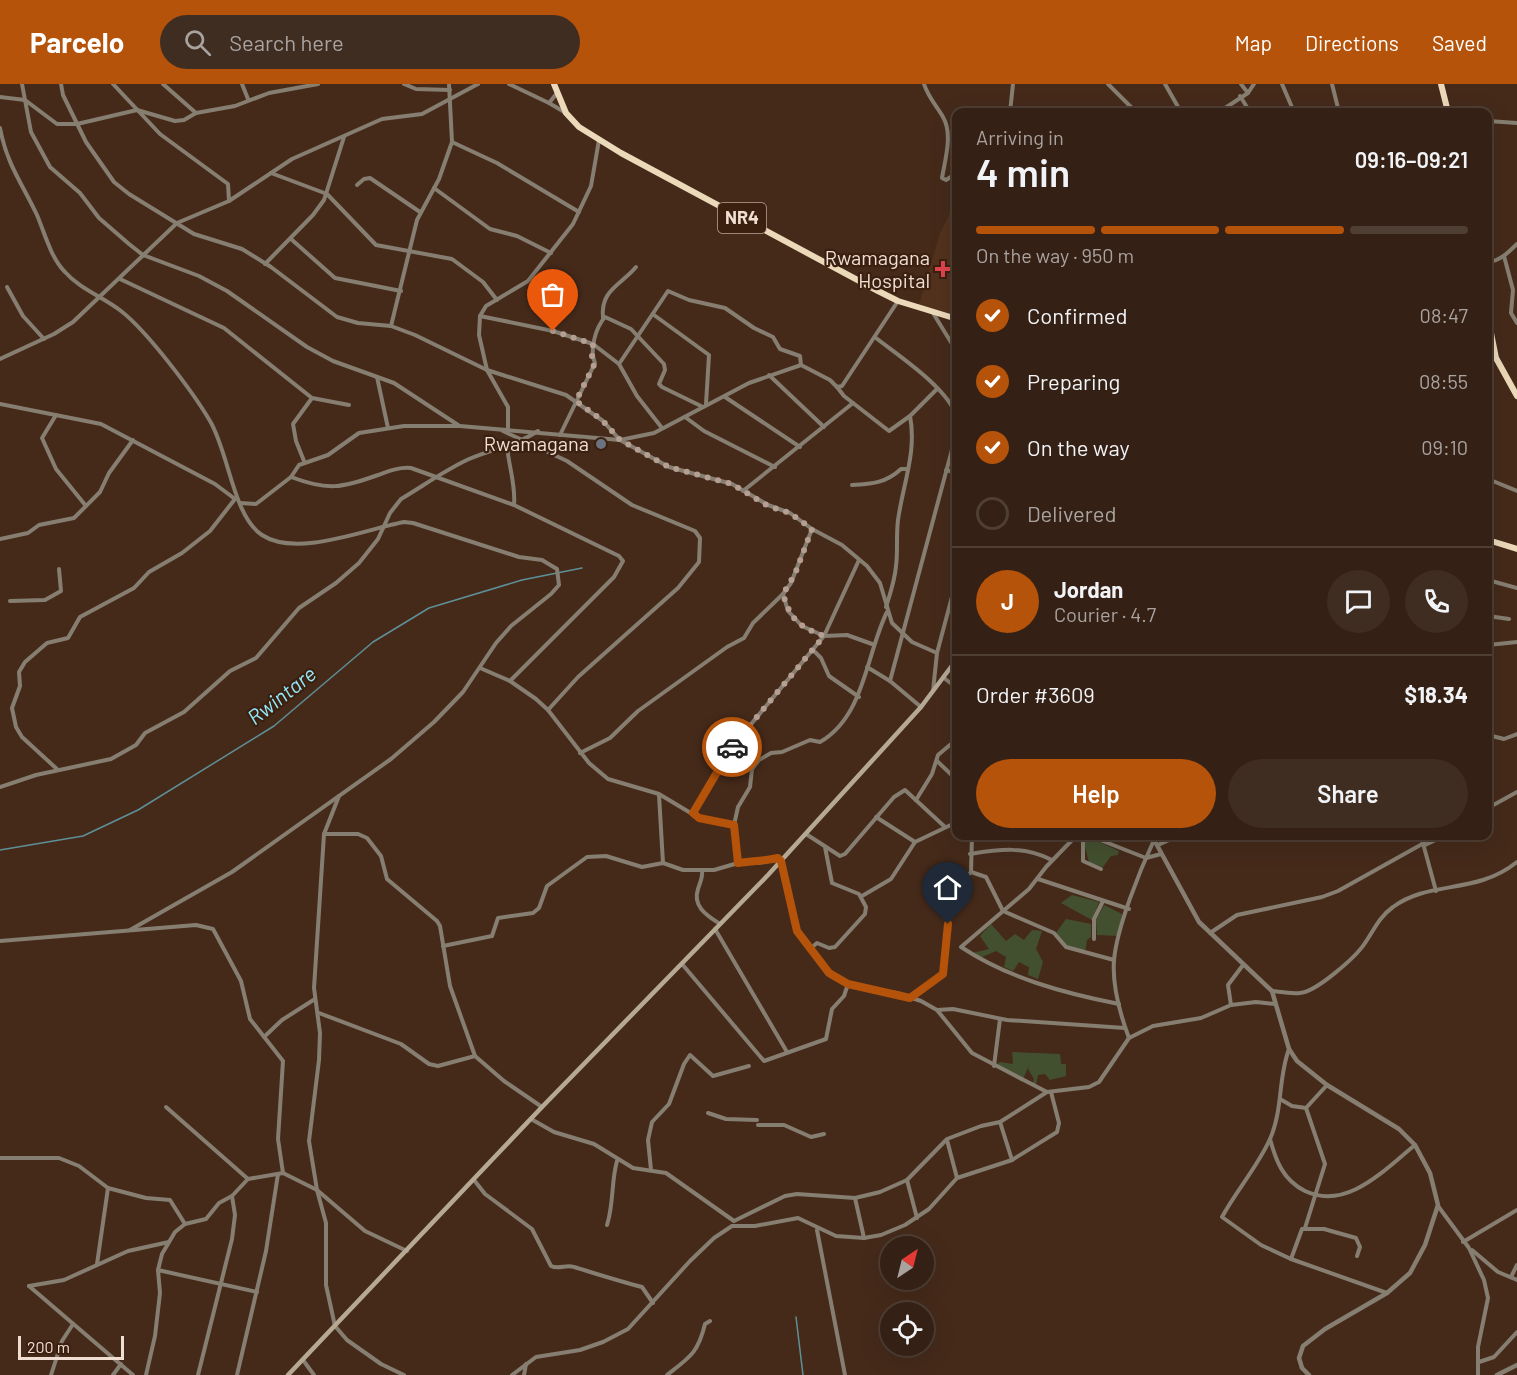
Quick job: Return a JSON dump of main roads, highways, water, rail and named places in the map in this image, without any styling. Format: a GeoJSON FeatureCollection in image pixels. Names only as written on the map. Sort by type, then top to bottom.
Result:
{"type":"FeatureCollection","features":[{"type":"Feature","properties":{"kind":"highway","name":"NR4"},"geometry":{"type":"LineString","coordinates":[[554,84],[566,113],[579,127],[599,140],[898,301],[952,318]]}},
{"type":"Feature","properties":{"kind":"highway"},"geometry":{"type":"LineString","coordinates":[[1441,84],[1447,108]]}},
{"type":"Feature","properties":{"kind":"highway"},"geometry":{"type":"LineString","coordinates":[[1492,338],[1496,358],[1517,396]]}},
{"type":"Feature","properties":{"kind":"highway"},"geometry":{"type":"LineString","coordinates":[[1492,541],[1517,549]]}},
{"type":"Feature","properties":{"kind":"main road"},"geometry":{"type":"LineString","coordinates":[[288,1375],[542,1107],[781,861],[921,707],[952,666]]}},
{"type":"Feature","properties":{"kind":"waterway","name":"Rwintare"},"geometry":{"type":"LineString","coordinates":[[0,850],[83,836],[138,810],[274,726],[373,642],[429,608],[522,580],[582,568]]}},
{"type":"Feature","properties":{"kind":"waterway"},"geometry":{"type":"LineString","coordinates":[[796,1317],[803,1375]]}},
{"type":"Feature","properties":{"kind":"place","name":"Rwamagana Hospital"},"geometry":{"type":"Point","coordinates":[943,269]}},
{"type":"Feature","properties":{"kind":"place","name":"Rwamagana"},"geometry":{"type":"Point","coordinates":[601,444]}}]}
